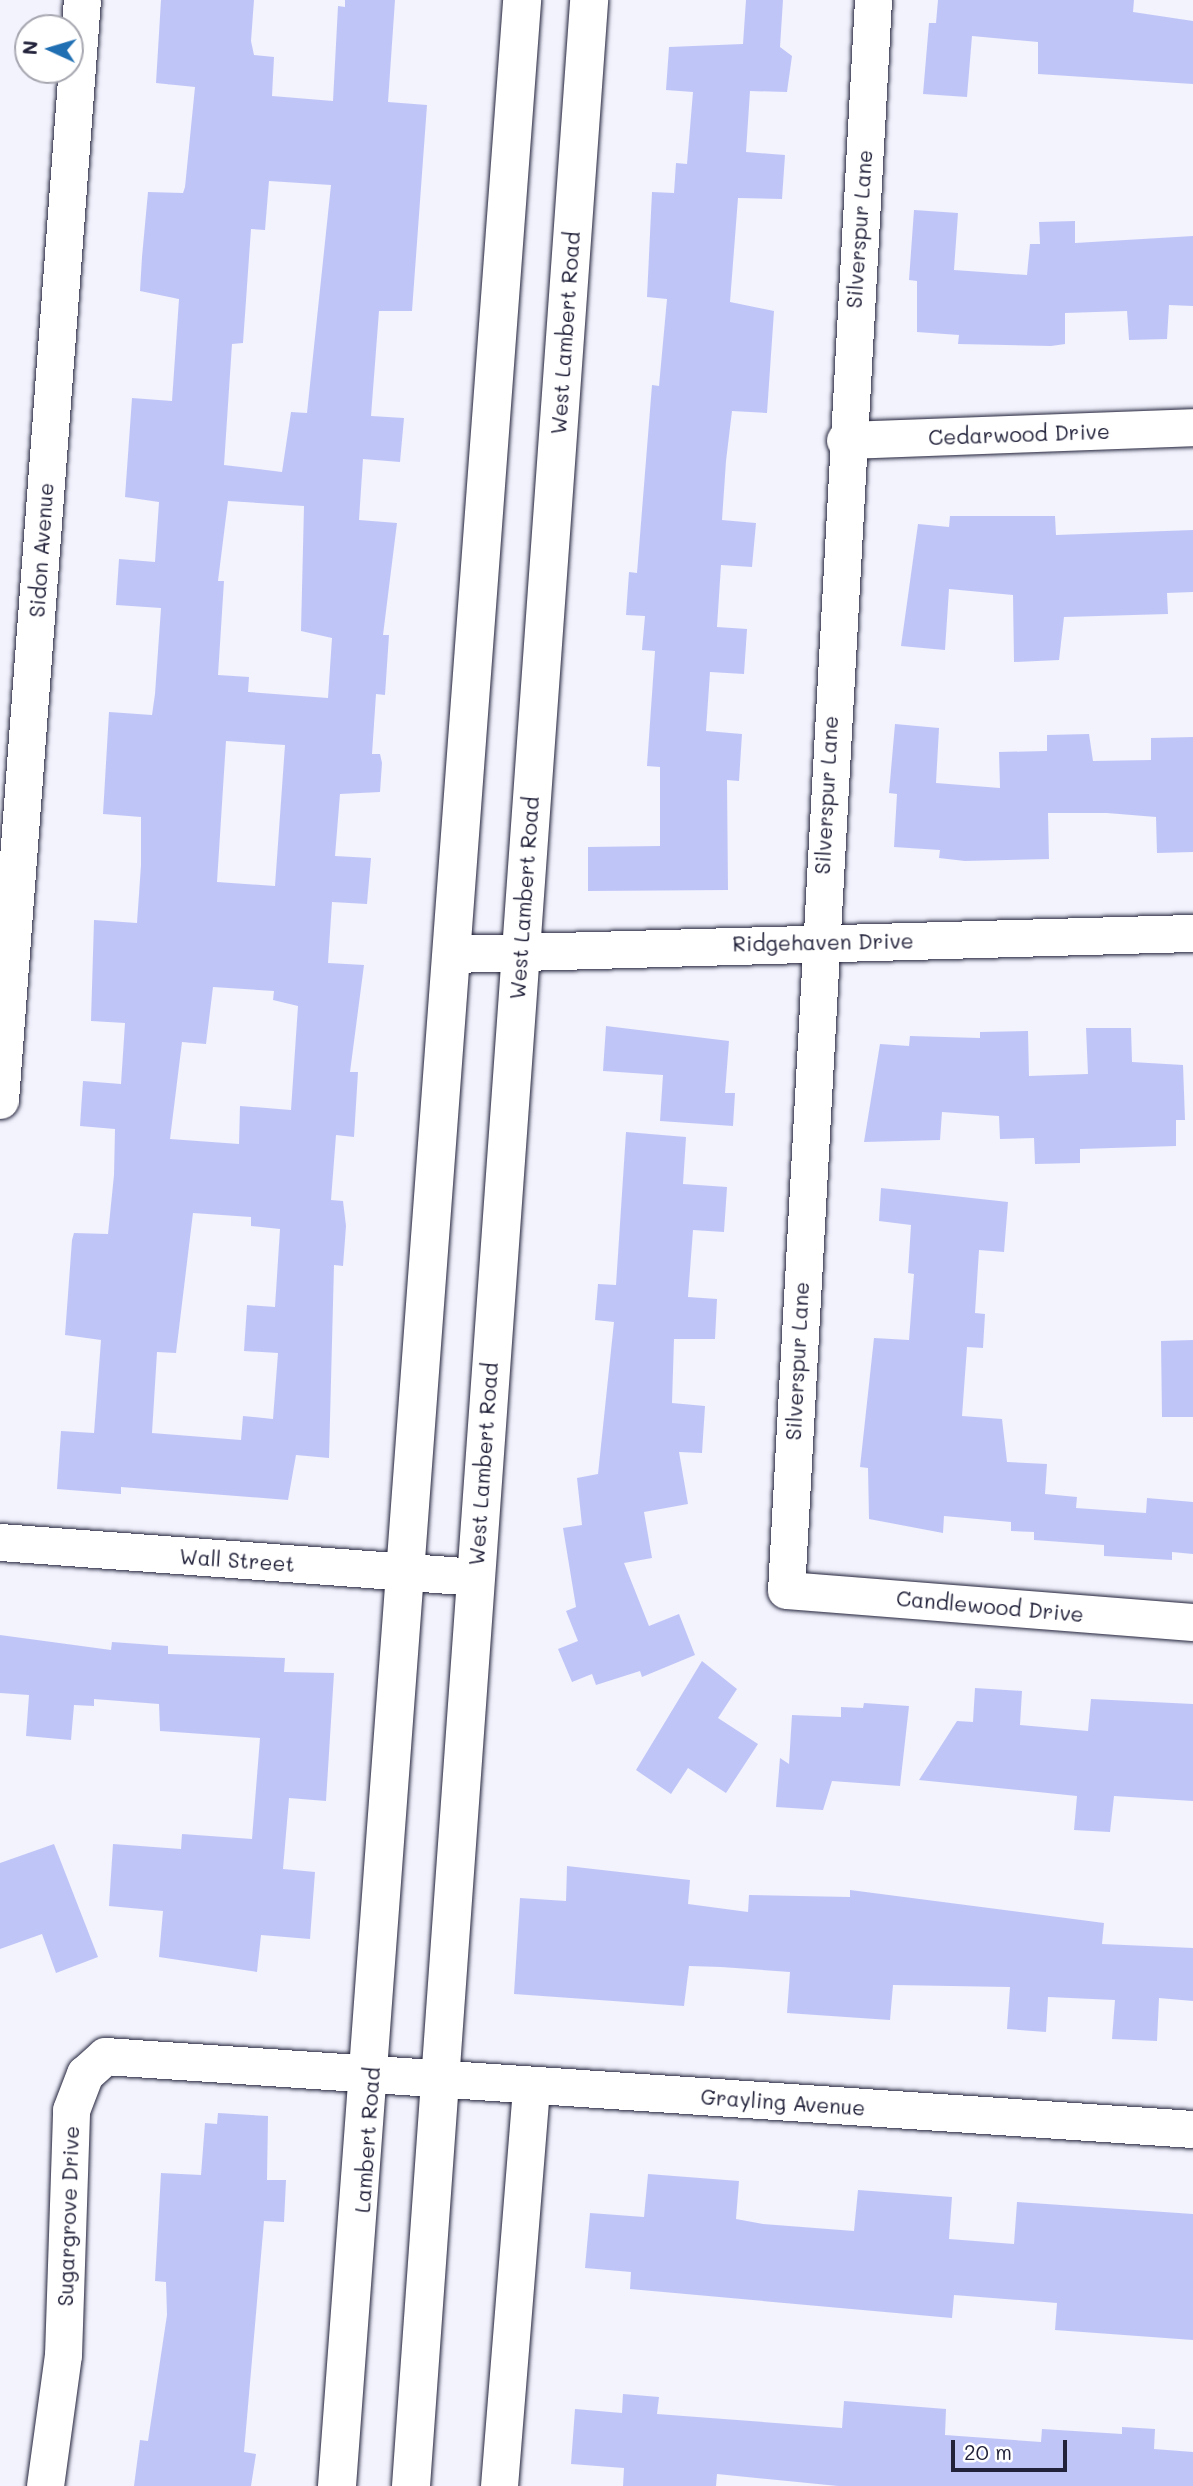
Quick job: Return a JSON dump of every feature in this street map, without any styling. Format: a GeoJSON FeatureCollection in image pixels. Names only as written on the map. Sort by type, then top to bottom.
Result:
{"type":"FeatureCollection","features":[{"type":"Feature","properties":{"kind":"main road"},"geometry":{"type":"LineString","coordinates":[[410,1573],[522,0]]}},
{"type":"Feature","properties":{"kind":"main road","name":"West Lambert Road"},"geometry":{"type":"LineString","coordinates":[[443,2080],[475,1577],[589,0]]}},
{"type":"Feature","properties":{"kind":"main road","name":"Lambert Road"},"geometry":{"type":"LineString","coordinates":[[337,2486],[410,1573]]}},
{"type":"Feature","properties":{"kind":"main road"},"geometry":{"type":"LineString","coordinates":[[411,2486],[443,2080]]}},
{"type":"Feature","properties":{"kind":"street","name":"Sidon Avenue"},"geometry":{"type":"LineString","coordinates":[[0,1100],[82,0]]}},
{"type":"Feature","properties":{"kind":"street","name":"Silverspur Lane"},"geometry":{"type":"LineString","coordinates":[[786,1590],[817,942],[873,0]]}},
{"type":"Feature","properties":{"kind":"street","name":"Cedarwood Drive"},"geometry":{"type":"LineString","coordinates":[[845,440],[1193,427]]}},
{"type":"Feature","properties":{"kind":"street","name":"Ridgehaven Drive"},"geometry":{"type":"LineString","coordinates":[[453,954],[1193,933]]}},
{"type":"Feature","properties":{"kind":"street","name":"Wall Street"},"geometry":{"type":"LineString","coordinates":[[0,1542],[475,1577]]}},
{"type":"Feature","properties":{"kind":"street","name":"Candlewood Drive"},"geometry":{"type":"LineString","coordinates":[[786,1590],[1193,1622]]}},
{"type":"Feature","properties":{"kind":"street","name":"Sugargrove Drive"},"geometry":{"type":"LineString","coordinates":[[45,2486],[63,2355],[71,2110],[85,2074],[105,2056],[372,2074]]}},
{"type":"Feature","properties":{"kind":"street","name":"Grayling Avenue"},"geometry":{"type":"LineString","coordinates":[[372,2074],[1193,2129]]}},
{"type":"Feature","properties":{"kind":"street"},"geometry":{"type":"LineString","coordinates":[[499,2486],[531,2086]]}},
{"type":"Feature","properties":{"kind":"building"},"geometry":{"type":"Polygon","coordinates":[[[161,0],[254,0],[251,41],[254,55],[274,57],[272,96],[333,101],[338,6],[345,7],[345,0],[395,0],[388,102],[427,105],[412,311],[379,311],[371,416],[404,418],[400,462],[363,459],[359,520],[397,523],[383,635],[389,635],[385,695],[376,694],[372,754],[380,754],[382,763],[380,792],[340,794],[335,856],[371,858],[367,904],[332,902],[328,963],[364,965],[350,1072],[358,1072],[354,1137],[336,1135],[331,1200],[343,1201],[346,1226],[343,1266],[334,1265],[329,1458],[296,1455],[288,1500],[121,1487],[121,1494],[57,1489],[61,1431],[94,1433],[101,1340],[65,1335],[72,1240],[74,1233],[108,1234],[114,1175],[115,1129],[80,1126],[83,1081],[121,1084],[125,1023],[91,1021],[94,920],[137,923],[141,865],[141,817],[103,814],[109,712],[152,715],[155,694],[161,608],[116,605],[119,559],[155,562],[159,502],[125,497],[132,398],[172,401],[179,299],[140,291],[142,257],[148,192],[183,193],[185,187],[195,87],[156,83],[161,0]],[[269,181],[265,230],[251,229],[243,343],[232,344],[224,465],[282,472],[291,412],[307,413],[331,185],[269,181]],[[228,501],[218,581],[224,581],[218,675],[249,677],[248,692],[328,698],[332,638],[301,631],[304,506],[228,501]],[[226,741],[217,882],[275,886],[285,745],[226,741]],[[213,987],[206,1044],[182,1042],[170,1139],[239,1144],[240,1106],[291,1110],[298,1006],[273,1000],[274,991],[213,987]],[[193,1213],[176,1353],[157,1352],[152,1433],[241,1440],[243,1416],[273,1419],[278,1353],[244,1351],[247,1305],[275,1307],[280,1229],[251,1226],[251,1217],[193,1213]]]}},
{"type":"Feature","properties":{"kind":"building"},"geometry":{"type":"Polygon","coordinates":[[[746,0],[783,0],[780,47],[792,56],[787,92],[750,91],[746,152],[785,155],[782,199],[738,198],[730,302],[774,311],[767,413],[732,411],[726,461],[722,520],[756,523],[752,567],[721,565],[717,627],[747,629],[744,674],[710,672],[706,731],[742,734],[739,781],[727,780],[728,890],[588,891],[588,847],[660,846],[660,767],[647,766],[655,651],[642,650],[645,616],[626,615],[629,572],[637,573],[652,385],[659,386],[667,299],[647,297],[652,192],[674,193],[676,163],[687,164],[693,92],[666,90],[669,47],[743,44],[746,0]]]}},
{"type":"Feature","properties":{"kind":"building"},"geometry":{"type":"Polygon","coordinates":[[[938,0],[1134,0],[1133,12],[1193,21],[1193,84],[1038,74],[1038,42],[972,36],[967,97],[923,94],[929,23],[936,23],[938,0]]]}},
{"type":"Feature","properties":{"kind":"building"},"geometry":{"type":"Polygon","coordinates":[[[914,210],[958,213],[954,270],[1027,275],[1030,244],[1040,244],[1039,222],[1075,221],[1075,243],[1193,236],[1193,306],[1169,305],[1167,339],[1129,340],[1127,311],[1065,313],[1065,344],[1051,346],[958,344],[959,335],[917,332],[917,281],[909,280],[914,210]]]}},
{"type":"Feature","properties":{"kind":"building"},"geometry":{"type":"Polygon","coordinates":[[[950,516],[1055,516],[1056,535],[1193,530],[1193,592],[1167,593],[1168,614],[1064,617],[1059,660],[1014,662],[1013,595],[949,589],[945,650],[901,646],[918,524],[949,527],[950,516]]]}},
{"type":"Feature","properties":{"kind":"building"},"geometry":{"type":"Polygon","coordinates":[[[895,724],[939,728],[936,783],[1000,788],[999,752],[1047,751],[1047,735],[1089,734],[1093,761],[1151,760],[1151,738],[1193,737],[1193,852],[1157,853],[1156,817],[1107,813],[1048,813],[1049,859],[965,861],[939,858],[940,850],[894,847],[897,794],[889,793],[895,724]]]}},
{"type":"Feature","properties":{"kind":"building"},"geometry":{"type":"Polygon","coordinates":[[[606,1026],[729,1041],[725,1093],[735,1093],[733,1126],[660,1121],[663,1075],[603,1071],[606,1026]]]}},
{"type":"Feature","properties":{"kind":"building"},"geometry":{"type":"Polygon","coordinates":[[[1086,1028],[1131,1028],[1132,1062],[1183,1065],[1185,1120],[1176,1120],[1176,1146],[1080,1149],[1080,1163],[1035,1164],[1034,1138],[1000,1139],[999,1116],[942,1112],[940,1140],[864,1142],[880,1044],[909,1046],[910,1036],[980,1038],[980,1032],[1028,1031],[1029,1076],[1088,1074],[1086,1028]]]}},
{"type":"Feature","properties":{"kind":"building"},"geometry":{"type":"Polygon","coordinates":[[[626,1132],[686,1137],[683,1184],[727,1187],[724,1232],[693,1230],[688,1297],[717,1299],[715,1339],[674,1339],[672,1403],[705,1406],[702,1453],[679,1452],[688,1504],[644,1512],[652,1558],[624,1563],[649,1626],[679,1614],[695,1655],[642,1677],[640,1671],[596,1685],[592,1674],[572,1682],[558,1649],[578,1641],[566,1611],[576,1607],[563,1528],[582,1525],[577,1478],[598,1474],[614,1322],[595,1320],[598,1284],[616,1285],[626,1132]]]}},
{"type":"Feature","properties":{"kind":"building"},"geometry":{"type":"Polygon","coordinates":[[[881,1188],[1008,1202],[1004,1252],[979,1250],[975,1313],[985,1314],[983,1348],[967,1347],[962,1416],[1002,1419],[1007,1462],[1047,1464],[1045,1494],[1077,1497],[1076,1508],[1146,1513],[1147,1498],[1193,1502],[1193,1554],[1172,1552],[1172,1560],[1104,1556],[1104,1545],[1034,1540],[1034,1532],[1011,1531],[1011,1522],[944,1516],[943,1533],[869,1519],[868,1468],[860,1467],[874,1338],[909,1340],[914,1274],[908,1273],[911,1225],[879,1221],[881,1188]]]}},
{"type":"Feature","properties":{"kind":"building"},"geometry":{"type":"Polygon","coordinates":[[[1193,1340],[1193,1417],[1162,1417],[1161,1341],[1193,1340]]]}},
{"type":"Feature","properties":{"kind":"building"},"geometry":{"type":"Polygon","coordinates":[[[0,1635],[111,1650],[112,1642],[168,1646],[168,1654],[285,1658],[284,1672],[334,1673],[326,1801],[289,1798],[283,1869],[315,1872],[310,1939],[261,1935],[257,1972],[159,1957],[163,1911],[109,1906],[113,1844],[181,1849],[182,1834],[252,1839],[260,1738],[160,1731],[159,1704],[94,1699],[94,1706],[74,1705],[71,1740],[26,1736],[29,1695],[0,1693],[0,1635]]]}},
{"type":"Feature","properties":{"kind":"building"},"geometry":{"type":"Polygon","coordinates":[[[702,1661],[737,1689],[718,1718],[758,1744],[726,1793],[688,1768],[671,1794],[636,1770],[702,1661]]]}},
{"type":"Feature","properties":{"kind":"building"},"geometry":{"type":"Polygon","coordinates":[[[975,1688],[1022,1691],[1020,1725],[1088,1731],[1091,1699],[1193,1704],[1193,1801],[1114,1796],[1110,1832],[1074,1830],[1077,1796],[919,1780],[957,1721],[973,1722],[975,1688]]]}},
{"type":"Feature","properties":{"kind":"building"},"geometry":{"type":"Polygon","coordinates":[[[864,1703],[909,1706],[900,1786],[832,1781],[823,1810],[776,1807],[780,1758],[789,1764],[792,1715],[841,1717],[841,1707],[863,1708],[864,1703]]]}},
{"type":"Feature","properties":{"kind":"building"},"geometry":{"type":"Polygon","coordinates":[[[54,1844],[98,1957],[56,1973],[42,1934],[0,1949],[0,1863],[54,1844]]]}},
{"type":"Feature","properties":{"kind":"building"},"geometry":{"type":"Polygon","coordinates":[[[567,1866],[690,1880],[688,1904],[748,1912],[749,1895],[850,1897],[850,1890],[1104,1923],[1102,1944],[1193,1948],[1193,2001],[1159,1998],[1157,2041],[1112,2039],[1115,2000],[1048,1997],[1046,2032],[1007,2029],[1010,1987],[893,1985],[890,2020],[787,2013],[790,1972],[721,1967],[689,1966],[684,2006],[514,1994],[520,1898],[566,1901],[567,1866]]]}},
{"type":"Feature","properties":{"kind":"building"},"geometry":{"type":"Polygon","coordinates":[[[218,2113],[268,2116],[267,2180],[286,2180],[284,2222],[264,2221],[244,2452],[256,2454],[251,2486],[134,2486],[140,2440],[148,2441],[167,2315],[166,2282],[155,2281],[161,2173],[201,2175],[205,2123],[217,2124],[218,2113]]]}},
{"type":"Feature","properties":{"kind":"building"},"geometry":{"type":"Polygon","coordinates":[[[648,2174],[739,2181],[736,2219],[763,2224],[854,2231],[858,2190],[952,2197],[949,2239],[1014,2244],[1017,2202],[1193,2214],[1193,2340],[1055,2330],[1057,2303],[954,2295],[952,2318],[630,2289],[631,2272],[585,2268],[590,2213],[644,2217],[648,2174]]]}},
{"type":"Feature","properties":{"kind":"building"},"geometry":{"type":"Polygon","coordinates":[[[623,2394],[659,2397],[657,2414],[842,2428],[844,2401],[946,2409],[945,2435],[1041,2442],[1042,2429],[1122,2434],[1122,2427],[1155,2429],[1154,2449],[1193,2452],[1193,2486],[838,2486],[717,2474],[716,2486],[623,2486],[624,2468],[571,2464],[575,2409],[622,2413],[623,2394]]]}}]}
